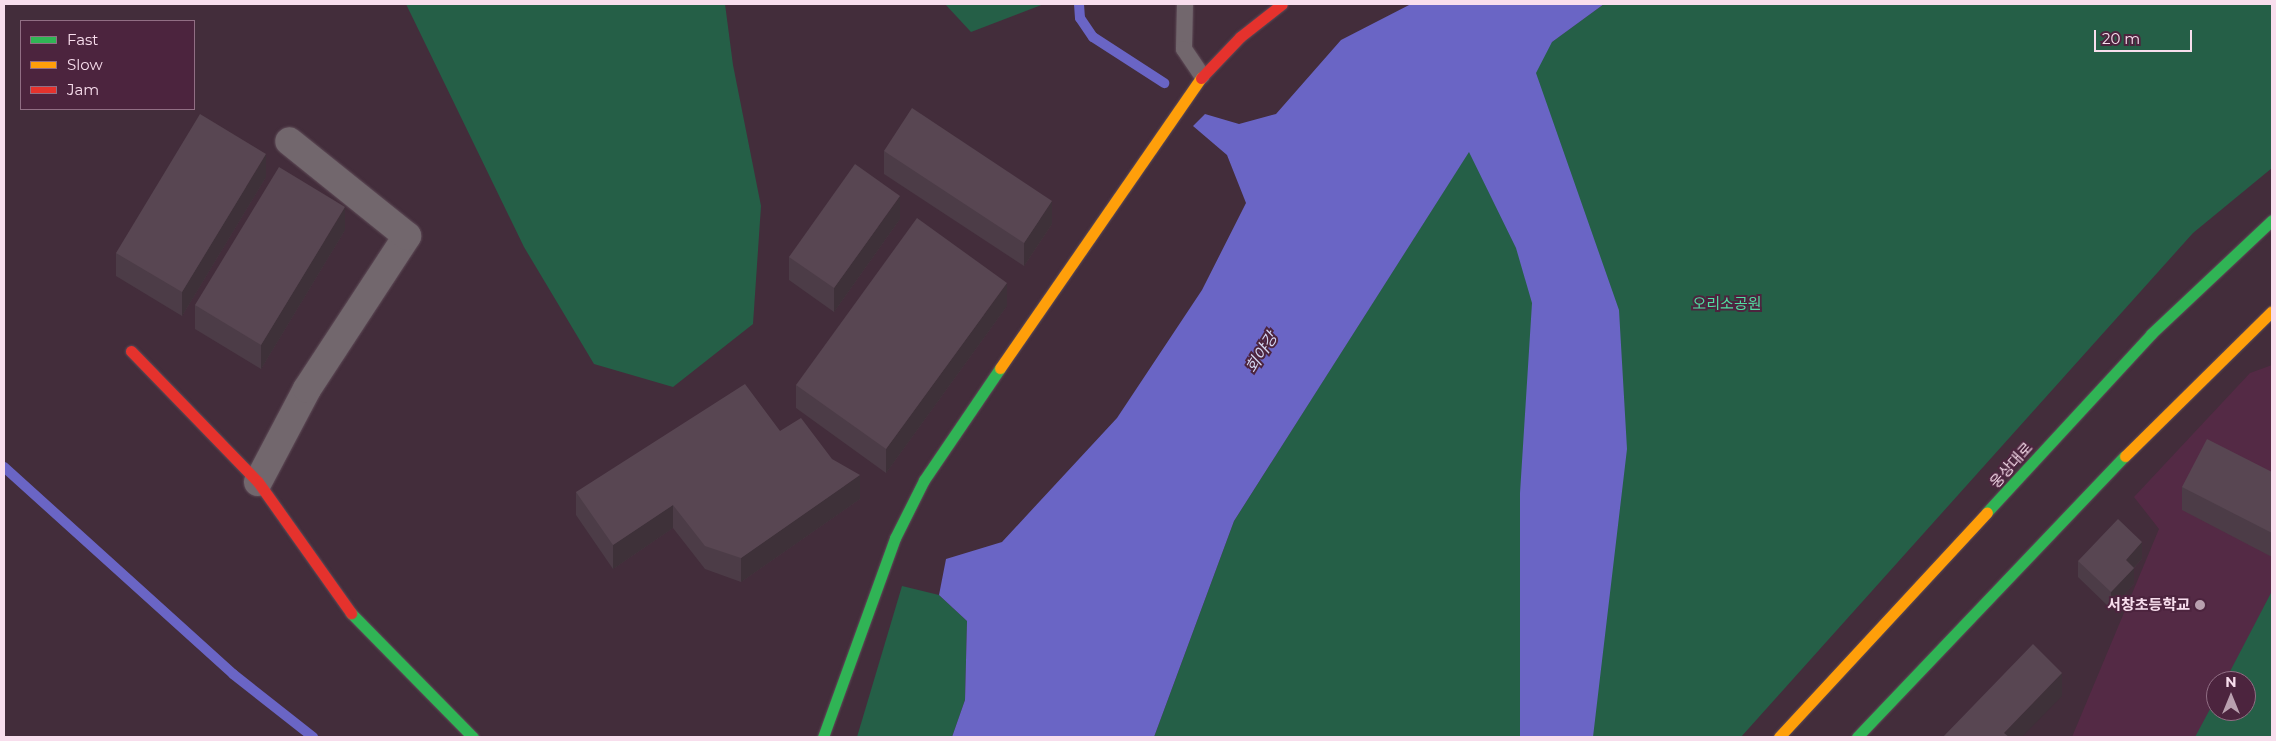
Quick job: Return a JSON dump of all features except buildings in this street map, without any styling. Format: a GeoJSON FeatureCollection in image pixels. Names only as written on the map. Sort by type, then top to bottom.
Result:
{"type":"FeatureCollection","features":[{"type":"Feature","properties":{"kind":"street"},"geometry":{"type":"LineString","coordinates":[[823,737],[895,538],[924,480],[1151,146],[1202,76],[1240,37],[1282,4]]}},
{"type":"Feature","properties":{"kind":"street"},"geometry":{"type":"LineString","coordinates":[[258,482],[307,389],[407,236],[289,141]]}},
{"type":"Feature","properties":{"kind":"street","name":"웅상대로"},"geometry":{"type":"LineString","coordinates":[[1779,737],[2151,334],[2272,220]]}},
{"type":"Feature","properties":{"kind":"street"},"geometry":{"type":"LineString","coordinates":[[1858,737],[2174,405],[2272,311]]}},
{"type":"Feature","properties":{"kind":"street"},"geometry":{"type":"LineString","coordinates":[[130,352],[258,482],[358,622],[474,737]]}},
{"type":"Feature","properties":{"kind":"lane"},"geometry":{"type":"LineString","coordinates":[[1185,4],[1184,49],[1202,76]]}},
{"type":"Feature","properties":{"kind":"shaded area","name":"서창초등학교"},"geometry":{"type":"Polygon","coordinates":[[[2272,365],[2272,737],[2072,737],[2159,529],[2134,497],[2250,373],[2272,365]]]}},
{"type":"Feature","properties":{"kind":"green space"},"geometry":{"type":"Polygon","coordinates":[[[406,4],[725,4],[733,65],[761,206],[753,324],[673,387],[594,364],[524,247],[406,4]]]}},
{"type":"Feature","properties":{"kind":"green space"},"geometry":{"type":"Polygon","coordinates":[[[945,4],[1044,4],[971,32],[945,4]]]}},
{"type":"Feature","properties":{"kind":"green space","name":"오리소공원"},"geometry":{"type":"Polygon","coordinates":[[[1604,4],[2272,4],[2272,168],[2193,233],[1741,737],[1154,737],[1234,521],[1527,60],[1604,4]]]}},
{"type":"Feature","properties":{"kind":"green space"},"geometry":{"type":"Polygon","coordinates":[[[902,586],[939,595],[967,621],[965,700],[952,737],[857,737],[902,586]]]}},
{"type":"Feature","properties":{"kind":"green space"},"geometry":{"type":"Polygon","coordinates":[[[2272,591],[2272,737],[2195,737],[2206,717],[2206,721],[2256,721],[2256,671],[2230,671],[2272,591]]]}},
{"type":"Feature","properties":{"kind":"water","name":"회야강"},"geometry":{"type":"Polygon","coordinates":[[[1411,4],[1604,4],[1552,42],[1536,73],[1619,310],[1627,449],[1593,737],[1520,737],[1520,493],[1532,303],[1516,248],[1469,152],[1234,521],[1154,737],[952,737],[965,700],[967,621],[939,595],[946,559],[1002,542],[1117,418],[1202,290],[1246,203],[1227,155],[1193,126],[1205,114],[1239,124],[1276,114],[1341,40],[1411,4]]]}},
{"type":"Feature","properties":{"kind":"waterway"},"geometry":{"type":"LineString","coordinates":[[1079,4],[1080,18],[1093,37],[1164,83]]}},
{"type":"Feature","properties":{"kind":"waterway"},"geometry":{"type":"LineString","coordinates":[[4,467],[233,674],[313,737]]}},
{"type":"Feature","properties":{"kind":"traffic: fast"},"geometry":{"type":"LineString","coordinates":[[1987,512],[2151,334],[2272,220]]}},
{"type":"Feature","properties":{"kind":"traffic: fast"},"geometry":{"type":"LineString","coordinates":[[823,737],[895,538],[924,480],[1000,368]]}},
{"type":"Feature","properties":{"kind":"traffic: fast"},"geometry":{"type":"LineString","coordinates":[[1857,737],[2125,456]]}},
{"type":"Feature","properties":{"kind":"traffic: fast"},"geometry":{"type":"LineString","coordinates":[[351,613],[473,737]]}},
{"type":"Feature","properties":{"kind":"traffic: slow"},"geometry":{"type":"LineString","coordinates":[[1000,368],[1201,78]]}},
{"type":"Feature","properties":{"kind":"traffic: slow"},"geometry":{"type":"LineString","coordinates":[[2125,456],[2272,311]]}},
{"type":"Feature","properties":{"kind":"traffic: slow"},"geometry":{"type":"LineString","coordinates":[[1779,737],[1987,512]]}},
{"type":"Feature","properties":{"kind":"traffic: jam"},"geometry":{"type":"LineString","coordinates":[[1201,78],[1240,37],[1282,4]]}},
{"type":"Feature","properties":{"kind":"traffic: jam"},"geometry":{"type":"LineString","coordinates":[[131,351],[258,482],[351,613]]}},
{"type":"Feature","properties":{"kind":"place","name":"서창초등학교"},"geometry":{"type":"Point","coordinates":[2200,605]}}]}
